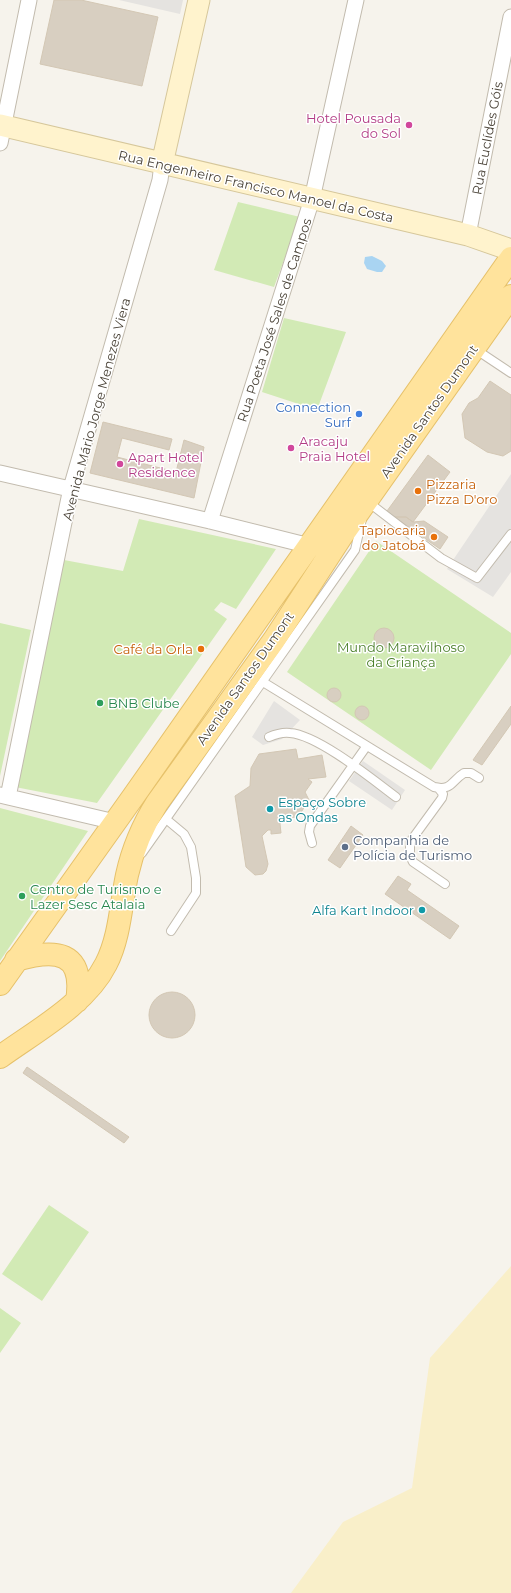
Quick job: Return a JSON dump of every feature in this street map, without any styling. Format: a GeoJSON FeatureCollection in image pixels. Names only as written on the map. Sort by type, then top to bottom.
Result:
{"type":"FeatureCollection","features":[{"type":"Feature","properties":{"kind":"main road","name":"Avenida Santos Dumont"},"geometry":{"type":"LineString","coordinates":[[0,984],[310,546],[511,258]]}},
{"type":"Feature","properties":{"kind":"main road","name":"Avenida Santos Dumont"},"geometry":{"type":"LineString","coordinates":[[0,1057],[77,1001],[96,979],[107,963],[116,934],[127,874],[143,825],[274,640],[341,537],[511,296]]}},
{"type":"Feature","properties":{"kind":"main road"},"geometry":{"type":"LineString","coordinates":[[267,676],[274,640]]}},
{"type":"Feature","properties":{"kind":"main road"},"geometry":{"type":"LineString","coordinates":[[16,960],[40,954],[52,954],[60,955],[68,960],[74,967],[78,977],[79,988],[77,1001]]}},
{"type":"Feature","properties":{"kind":"street"},"geometry":{"type":"LineString","coordinates":[[1,131],[29,0]]}},
{"type":"Feature","properties":{"kind":"street"},"geometry":{"type":"LineString","coordinates":[[162,164],[199,0]]}},
{"type":"Feature","properties":{"kind":"street","name":"Rua Poeta José Sales de Campos"},"geometry":{"type":"LineString","coordinates":[[210,521],[312,199],[356,0]]}},
{"type":"Feature","properties":{"kind":"street","name":"Rua Euclídes Góis"},"geometry":{"type":"LineString","coordinates":[[468,235],[511,17]]}},
{"type":"Feature","properties":{"kind":"street","name":"Rua Engenheiro Francisco Manoel da Costa"},"geometry":{"type":"LineString","coordinates":[[1,131],[162,164],[468,235],[511,250]]}},
{"type":"Feature","properties":{"kind":"street","name":"Avenida Mário Jorge Menezes Viera"},"geometry":{"type":"LineString","coordinates":[[4,796],[71,488],[160,180],[162,164]]}},
{"type":"Feature","properties":{"kind":"street"},"geometry":{"type":"LineString","coordinates":[[0,473],[71,488],[310,546]]}},
{"type":"Feature","properties":{"kind":"street"},"geometry":{"type":"LineString","coordinates":[[4,796],[115,822]]}},
{"type":"Feature","properties":{"kind":"lane"},"geometry":{"type":"LineString","coordinates":[[473,348],[511,373]]}},
{"type":"Feature","properties":{"kind":"lane"},"geometry":{"type":"LineString","coordinates":[[127,874],[354,550],[362,522],[365,504],[441,558],[477,578],[511,534]]}},
{"type":"Feature","properties":{"kind":"lane"},"geometry":{"type":"LineString","coordinates":[[267,676],[366,747],[434,788],[449,787],[464,773],[471,773],[479,778]]}},
{"type":"Feature","properties":{"kind":"lane"},"geometry":{"type":"LineString","coordinates":[[269,737],[278,733],[291,732],[318,742],[353,765],[396,797]]}},
{"type":"Feature","properties":{"kind":"lane"},"geometry":{"type":"LineString","coordinates":[[312,843],[309,832],[310,826],[366,747]]}},
{"type":"Feature","properties":{"kind":"lane"},"geometry":{"type":"LineString","coordinates":[[440,788],[443,794],[442,798],[410,842],[409,850],[412,862],[445,884]]}},
{"type":"Feature","properties":{"kind":"lane"},"geometry":{"type":"LineString","coordinates":[[166,819],[184,834],[191,847],[196,878],[196,893],[171,931]]}},
{"type":"Feature","properties":{"kind":"green space"},"geometry":{"type":"Polygon","coordinates":[[[238,202],[300,217],[274,287],[214,270],[238,202]]]}},
{"type":"Feature","properties":{"kind":"green space"},"geometry":{"type":"Polygon","coordinates":[[[284,318],[346,332],[317,410],[262,392],[284,318]]]}},
{"type":"Feature","properties":{"kind":"green space","name":"BNB Clube"},"geometry":{"type":"Polygon","coordinates":[[[139,519],[276,549],[236,609],[221,602],[214,610],[227,619],[97,803],[15,787],[64,560],[123,571],[139,519]]]}},
{"type":"Feature","properties":{"kind":"green space","name":"Mundo Maravilhoso da Criança"},"geometry":{"type":"Polygon","coordinates":[[[376,541],[511,633],[511,654],[431,770],[287,672],[376,541]]]}},
{"type":"Feature","properties":{"kind":"green space"},"geometry":{"type":"Polygon","coordinates":[[[0,623],[31,630],[0,776],[0,623]]]}},
{"type":"Feature","properties":{"kind":"green space","name":"Centro de Turismo e Lazer Sesc Atalaia"},"geometry":{"type":"Polygon","coordinates":[[[0,808],[88,831],[0,961],[0,808]]]}},
{"type":"Feature","properties":{"kind":"green space"},"geometry":{"type":"Polygon","coordinates":[[[49,1205],[89,1232],[42,1301],[2,1274],[49,1205]]]}},
{"type":"Feature","properties":{"kind":"green space"},"geometry":{"type":"Polygon","coordinates":[[[0,1308],[21,1323],[0,1353],[0,1308]]]}},
{"type":"Feature","properties":{"kind":"sand"},"geometry":{"type":"Polygon","coordinates":[[[511,1266],[511,1593],[291,1593],[343,1522],[412,1488],[430,1358],[511,1266]]]}},
{"type":"Feature","properties":{"kind":"shaded area"},"geometry":{"type":"Polygon","coordinates":[[[119,0],[183,0],[180,14],[119,0]]]}},
{"type":"Feature","properties":{"kind":"shaded area"},"geometry":{"type":"Polygon","coordinates":[[[511,474],[511,572],[493,597],[447,569],[511,474]]]}},
{"type":"Feature","properties":{"kind":"shaded area"},"geometry":{"type":"Polygon","coordinates":[[[274,701],[300,720],[282,739],[263,745],[252,737],[274,701]]]}},
{"type":"Feature","properties":{"kind":"shaded area"},"geometry":{"type":"Polygon","coordinates":[[[363,761],[405,790],[392,810],[349,781],[363,761]]]}},
{"type":"Feature","properties":{"kind":"water"},"geometry":{"type":"Polygon","coordinates":[[[372,256],[382,261],[386,266],[382,272],[367,269],[364,263],[365,257],[372,256]]]}},
{"type":"Feature","properties":{"kind":"building"},"geometry":{"type":"Polygon","coordinates":[[[54,0],[81,0],[158,17],[142,86],[40,64],[54,0]]]}},
{"type":"Feature","properties":{"kind":"building"},"geometry":{"type":"Polygon","coordinates":[[[490,381],[511,395],[511,451],[503,456],[487,452],[465,438],[462,414],[469,403],[478,398],[490,381]]]}},
{"type":"Feature","properties":{"kind":"building","name":"Apart Hotel Residence"},"geometry":{"type":"Polygon","coordinates":[[[103,422],[172,439],[169,450],[122,438],[117,457],[176,472],[184,440],[204,447],[194,498],[90,473],[103,422]]]}},
{"type":"Feature","properties":{"kind":"building","name":"Pizzaria Pizza D'oro"},"geometry":{"type":"Polygon","coordinates":[[[428,455],[450,472],[413,522],[406,517],[394,517],[387,511],[428,455]]]}},
{"type":"Feature","properties":{"kind":"building"},"geometry":{"type":"Polygon","coordinates":[[[394,517],[406,517],[413,522],[424,521],[448,537],[440,549],[394,517]]]}},
{"type":"Feature","properties":{"kind":"building"},"geometry":{"type":"Polygon","coordinates":[[[384,628],[391,631],[394,638],[391,645],[384,648],[377,645],[374,638],[377,631],[384,628]]]}},
{"type":"Feature","properties":{"kind":"building"},"geometry":{"type":"Polygon","coordinates":[[[331,688],[337,688],[341,692],[341,698],[337,702],[331,702],[327,698],[327,692],[331,688]]]}},
{"type":"Feature","properties":{"kind":"building"},"geometry":{"type":"Polygon","coordinates":[[[362,706],[367,708],[369,713],[367,718],[362,720],[357,718],[355,713],[357,708],[362,706]]]}},
{"type":"Feature","properties":{"kind":"building"},"geometry":{"type":"Polygon","coordinates":[[[511,706],[511,724],[482,765],[473,760],[511,706]]]}},
{"type":"Feature","properties":{"kind":"building","name":"Espaço Sobre as Ondas"},"geometry":{"type":"Polygon","coordinates":[[[296,749],[298,759],[322,755],[326,777],[308,779],[312,782],[305,792],[309,800],[298,817],[284,818],[280,824],[281,833],[271,834],[271,830],[268,830],[262,836],[268,864],[266,871],[263,874],[255,875],[246,867],[235,796],[250,786],[251,768],[259,754],[296,749]]]}},
{"type":"Feature","properties":{"kind":"building","name":"Companhia de Polícia de Turismo"},"geometry":{"type":"Polygon","coordinates":[[[351,826],[363,835],[340,868],[328,860],[351,826]]]}},
{"type":"Feature","properties":{"kind":"building","name":"Alfa Kart Indoor"},"geometry":{"type":"Polygon","coordinates":[[[398,876],[411,884],[407,890],[459,926],[450,939],[385,894],[398,876]]]}},
{"type":"Feature","properties":{"kind":"building"},"geometry":{"type":"Polygon","coordinates":[[[168,992],[176,992],[185,996],[191,1002],[195,1015],[191,1028],[185,1034],[176,1038],[168,1038],[159,1034],[153,1028],[149,1019],[149,1011],[153,1002],[159,996],[168,992]]]}},
{"type":"Feature","properties":{"kind":"building"},"geometry":{"type":"Polygon","coordinates":[[[27,1067],[129,1137],[124,1143],[23,1073],[27,1067]]]}},
{"type":"Feature","properties":{"kind":"place","name":"Hotel Pousada do Sol"},"geometry":{"type":"Point","coordinates":[409,125]}},
{"type":"Feature","properties":{"kind":"place","name":"Connection Surf"},"geometry":{"type":"Point","coordinates":[359,414]}},
{"type":"Feature","properties":{"kind":"place","name":"Aracaju Praia Hotel"},"geometry":{"type":"Point","coordinates":[291,448]}},
{"type":"Feature","properties":{"kind":"place","name":"Apart Hotel Residence"},"geometry":{"type":"Point","coordinates":[120,464]}},
{"type":"Feature","properties":{"kind":"place","name":"Pizzaria Pizza D'oro"},"geometry":{"type":"Point","coordinates":[418,491]}},
{"type":"Feature","properties":{"kind":"place","name":"Tapiocaria do Jatobá"},"geometry":{"type":"Point","coordinates":[434,537]}},
{"type":"Feature","properties":{"kind":"place","name":"Café da Orla"},"geometry":{"type":"Point","coordinates":[201,649]}},
{"type":"Feature","properties":{"kind":"place","name":"BNB Clube"},"geometry":{"type":"Point","coordinates":[100,703]}},
{"type":"Feature","properties":{"kind":"place","name":"Espaço Sobre as Ondas"},"geometry":{"type":"Point","coordinates":[270,809]}},
{"type":"Feature","properties":{"kind":"place","name":"Companhia de Polícia de Turismo"},"geometry":{"type":"Point","coordinates":[345,847]}},
{"type":"Feature","properties":{"kind":"place","name":"Centro de Turismo e Lazer Sesc Atalaia"},"geometry":{"type":"Point","coordinates":[22,896]}},
{"type":"Feature","properties":{"kind":"place","name":"Alfa Kart Indoor"},"geometry":{"type":"Point","coordinates":[422,910]}}]}
